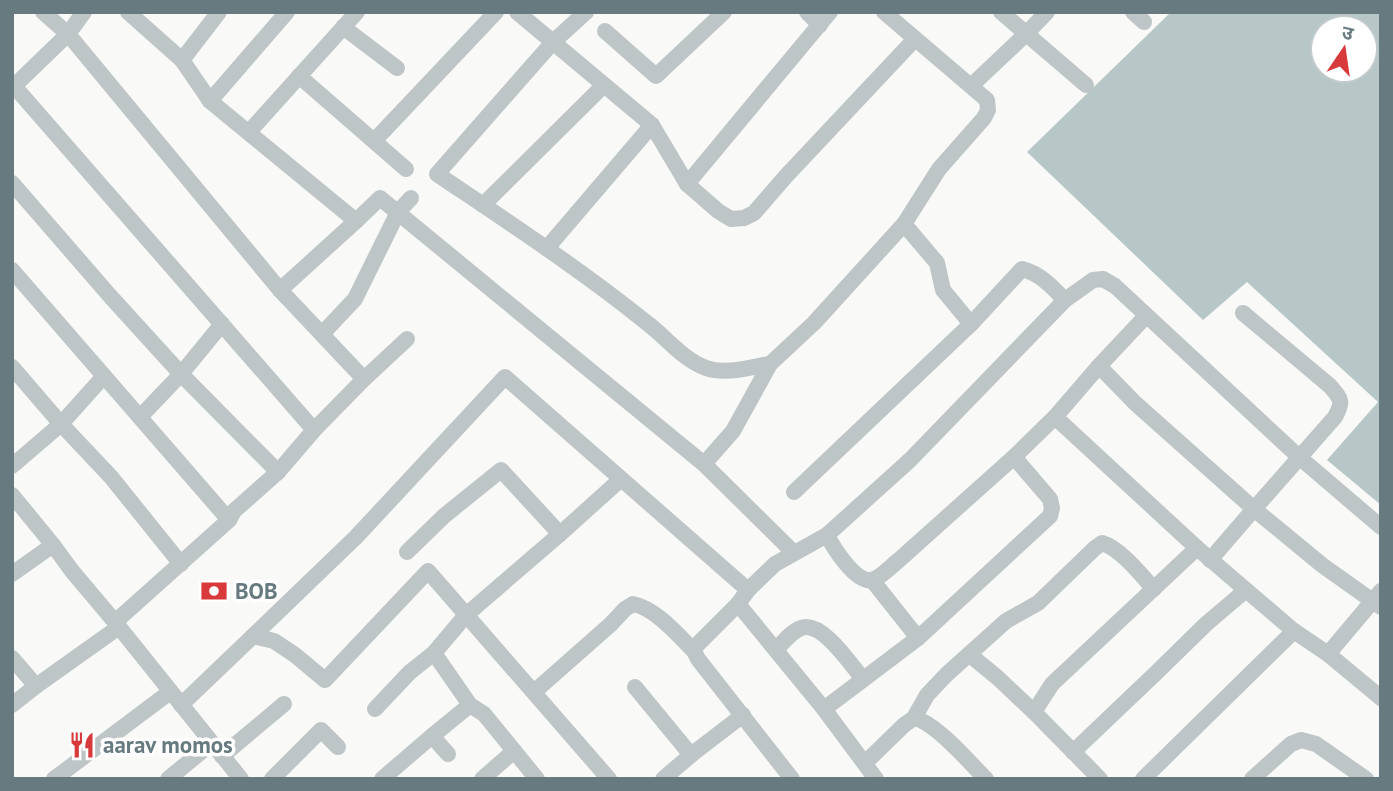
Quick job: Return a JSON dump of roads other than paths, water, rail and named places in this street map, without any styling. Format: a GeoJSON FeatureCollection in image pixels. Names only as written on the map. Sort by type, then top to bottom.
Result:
{"type":"FeatureCollection","features":[{"type":"Feature","properties":{"kind":"street"},"geometry":{"type":"LineString","coordinates":[[43,12],[68,34],[280,290],[364,379]]}},
{"type":"Feature","properties":{"kind":"street"},"geometry":{"type":"LineString","coordinates":[[83,12],[68,34],[13,87],[314,430]]}},
{"type":"Feature","properties":{"kind":"street"},"geometry":{"type":"LineString","coordinates":[[129,12],[182,60],[210,101],[356,221]]}},
{"type":"Feature","properties":{"kind":"street"},"geometry":{"type":"LineString","coordinates":[[182,60],[219,12]]}},
{"type":"Feature","properties":{"kind":"street"},"geometry":{"type":"LineString","coordinates":[[210,101],[287,12]]}},
{"type":"Feature","properties":{"kind":"street"},"geometry":{"type":"LineString","coordinates":[[249,132],[356,12]]}},
{"type":"Feature","properties":{"kind":"street"},"geometry":{"type":"LineString","coordinates":[[374,141],[496,12]]}},
{"type":"Feature","properties":{"kind":"street"},"geometry":{"type":"LineString","coordinates":[[517,12],[652,125],[687,184],[731,219],[744,218],[754,213],[915,39]]}},
{"type":"Feature","properties":{"kind":"street"},"geometry":{"type":"LineString","coordinates":[[586,12],[553,42],[437,174],[547,248],[648,323],[687,359],[723,372],[770,364]]}},
{"type":"Feature","properties":{"kind":"street"},"geometry":{"type":"LineString","coordinates":[[605,30],[656,76],[724,12]]}},
{"type":"Feature","properties":{"kind":"street"},"geometry":{"type":"LineString","coordinates":[[687,184],[825,19],[807,12]]}},
{"type":"Feature","properties":{"kind":"street"},"geometry":{"type":"LineString","coordinates":[[704,464],[733,430],[770,364],[814,323],[904,224],[939,169],[988,110],[987,100],[972,85],[884,12]]}},
{"type":"Feature","properties":{"kind":"street"},"geometry":{"type":"LineString","coordinates":[[1001,12],[1086,85]]}},
{"type":"Feature","properties":{"kind":"street"},"geometry":{"type":"LineString","coordinates":[[972,85],[1047,12]]}},
{"type":"Feature","properties":{"kind":"street"},"geometry":{"type":"LineString","coordinates":[[343,27],[397,68]]}},
{"type":"Feature","properties":{"kind":"street"},"geometry":{"type":"LineString","coordinates":[[299,76],[406,169]]}},
{"type":"Feature","properties":{"kind":"street"},"geometry":{"type":"LineString","coordinates":[[483,205],[604,85]]}},
{"type":"Feature","properties":{"kind":"street"},"geometry":{"type":"LineString","coordinates":[[547,248],[652,125]]}},
{"type":"Feature","properties":{"kind":"street"},"geometry":{"type":"LineString","coordinates":[[12,183],[181,374],[278,472]]}},
{"type":"Feature","properties":{"kind":"street"},"geometry":{"type":"LineString","coordinates":[[280,290],[380,198],[704,464],[794,553]]}},
{"type":"Feature","properties":{"kind":"street"},"geometry":{"type":"LineString","coordinates":[[321,334],[355,299],[398,212],[411,198]]}},
{"type":"Feature","properties":{"kind":"street"},"geometry":{"type":"LineString","coordinates":[[904,224],[937,263],[943,290],[971,324]]}},
{"type":"Feature","properties":{"kind":"street"},"geometry":{"type":"LineString","coordinates":[[794,492],[971,324],[1022,269],[1034,272],[1065,300]]}},
{"type":"Feature","properties":{"kind":"street"},"geometry":{"type":"LineString","coordinates":[[12,270],[229,520]]}},
{"type":"Feature","properties":{"kind":"street"},"geometry":{"type":"LineString","coordinates":[[694,651],[775,564],[827,535],[911,460],[1065,300],[1093,280],[1103,279],[1115,286],[1298,457],[1381,527]]}},
{"type":"Feature","properties":{"kind":"street"},"geometry":{"type":"LineString","coordinates":[[1210,560],[1341,407],[1340,397],[1330,386],[1243,313]]}},
{"type":"Feature","properties":{"kind":"street"},"geometry":{"type":"LineString","coordinates":[[827,535],[835,551],[864,579],[872,580],[881,575],[1055,417],[1146,316]]}},
{"type":"Feature","properties":{"kind":"street"},"geometry":{"type":"LineString","coordinates":[[140,417],[181,374],[222,324]]}},
{"type":"Feature","properties":{"kind":"street"},"geometry":{"type":"LineString","coordinates":[[12,705],[117,625],[278,472],[314,430],[407,340]]}},
{"type":"Feature","properties":{"kind":"street"},"geometry":{"type":"LineString","coordinates":[[1099,366],[1135,403],[1254,509],[1322,565],[1378,600],[1328,654]]}},
{"type":"Feature","properties":{"kind":"street"},"geometry":{"type":"LineString","coordinates":[[12,367],[111,477],[181,564]]}},
{"type":"Feature","properties":{"kind":"street"},"geometry":{"type":"LineString","coordinates":[[12,466],[61,424],[104,376]]}},
{"type":"Feature","properties":{"kind":"street"},"geometry":{"type":"LineString","coordinates":[[181,705],[356,537],[505,377],[621,479],[743,597],[776,650],[876,779]]}},
{"type":"Feature","properties":{"kind":"street"},"geometry":{"type":"LineString","coordinates":[[1055,417],[1210,560],[1294,631],[1328,654],[1381,698]]}},
{"type":"Feature","properties":{"kind":"street"},"geometry":{"type":"LineString","coordinates":[[824,709],[918,638],[1050,516],[1050,499],[1014,457]]}},
{"type":"Feature","properties":{"kind":"street"},"geometry":{"type":"LineString","coordinates":[[407,552],[444,516],[501,470],[560,534]]}},
{"type":"Feature","properties":{"kind":"street"},"geometry":{"type":"LineString","coordinates":[[375,709],[434,653],[466,615],[621,479]]}},
{"type":"Feature","properties":{"kind":"street"},"geometry":{"type":"LineString","coordinates":[[12,495],[241,779]]}},
{"type":"Feature","properties":{"kind":"street"},"geometry":{"type":"LineString","coordinates":[[864,763],[904,725],[914,719],[927,695],[947,674],[1006,621],[1038,603],[1102,543],[1118,551],[1154,589]]}},
{"type":"Feature","properties":{"kind":"street"},"geometry":{"type":"LineString","coordinates":[[12,574],[53,545]]}},
{"type":"Feature","properties":{"kind":"street"},"geometry":{"type":"LineString","coordinates":[[1034,712],[1052,684],[1197,548]]}},
{"type":"Feature","properties":{"kind":"street"},"geometry":{"type":"LineString","coordinates":[[253,636],[274,641],[325,680],[428,571],[609,779]]}},
{"type":"Feature","properties":{"kind":"street"},"geometry":{"type":"LineString","coordinates":[[872,580],[918,638]]}},
{"type":"Feature","properties":{"kind":"street"},"geometry":{"type":"LineString","coordinates":[[1073,752],[1206,624],[1246,590]]}},
{"type":"Feature","properties":{"kind":"street"},"geometry":{"type":"LineString","coordinates":[[534,692],[625,609],[633,604],[640,606],[652,611],[694,651],[788,777]]}},
{"type":"Feature","properties":{"kind":"street"},"geometry":{"type":"LineString","coordinates":[[776,650],[792,633],[810,627],[829,638],[863,679]]}},
{"type":"Feature","properties":{"kind":"street"},"geometry":{"type":"LineString","coordinates":[[1143,779],[1294,631]]}},
{"type":"Feature","properties":{"kind":"street"},"geometry":{"type":"LineString","coordinates":[[434,653],[470,705],[484,714],[537,779]]}},
{"type":"Feature","properties":{"kind":"street"},"geometry":{"type":"LineString","coordinates":[[970,655],[1034,712],[1100,779]]}},
{"type":"Feature","properties":{"kind":"street"},"geometry":{"type":"LineString","coordinates":[[12,658],[36,686]]}},
{"type":"Feature","properties":{"kind":"street"},"geometry":{"type":"LineString","coordinates":[[635,687],[691,755]]}},
{"type":"Feature","properties":{"kind":"street"},"geometry":{"type":"LineString","coordinates":[[54,779],[170,692]]}},
{"type":"Feature","properties":{"kind":"street"},"geometry":{"type":"LineString","coordinates":[[168,779],[217,750],[284,704]]}},
{"type":"Feature","properties":{"kind":"street"},"geometry":{"type":"LineString","coordinates":[[382,779],[470,705]]}},
{"type":"Feature","properties":{"kind":"street"},"geometry":{"type":"LineString","coordinates":[[663,779],[743,715]]}},
{"type":"Feature","properties":{"kind":"street"},"geometry":{"type":"LineString","coordinates":[[914,719],[922,720],[933,727],[986,779]]}},
{"type":"Feature","properties":{"kind":"street"},"geometry":{"type":"LineString","coordinates":[[272,779],[321,730],[338,747]]}},
{"type":"Feature","properties":{"kind":"street"},"geometry":{"type":"LineString","coordinates":[[432,736],[448,754]]}},
{"type":"Feature","properties":{"kind":"street"},"geometry":{"type":"LineString","coordinates":[[1252,779],[1290,744],[1301,740],[1316,744],[1366,779]]}},
{"type":"Feature","properties":{"kind":"street"},"geometry":{"type":"LineString","coordinates":[[482,779],[514,751]]}},
{"type":"Feature","properties":{"kind":"place","name":"BOB"},"geometry":{"type":"Point","coordinates":[214,591]}},
{"type":"Feature","properties":{"kind":"place","name":"aarav momos"},"geometry":{"type":"Point","coordinates":[82,745]}}]}
